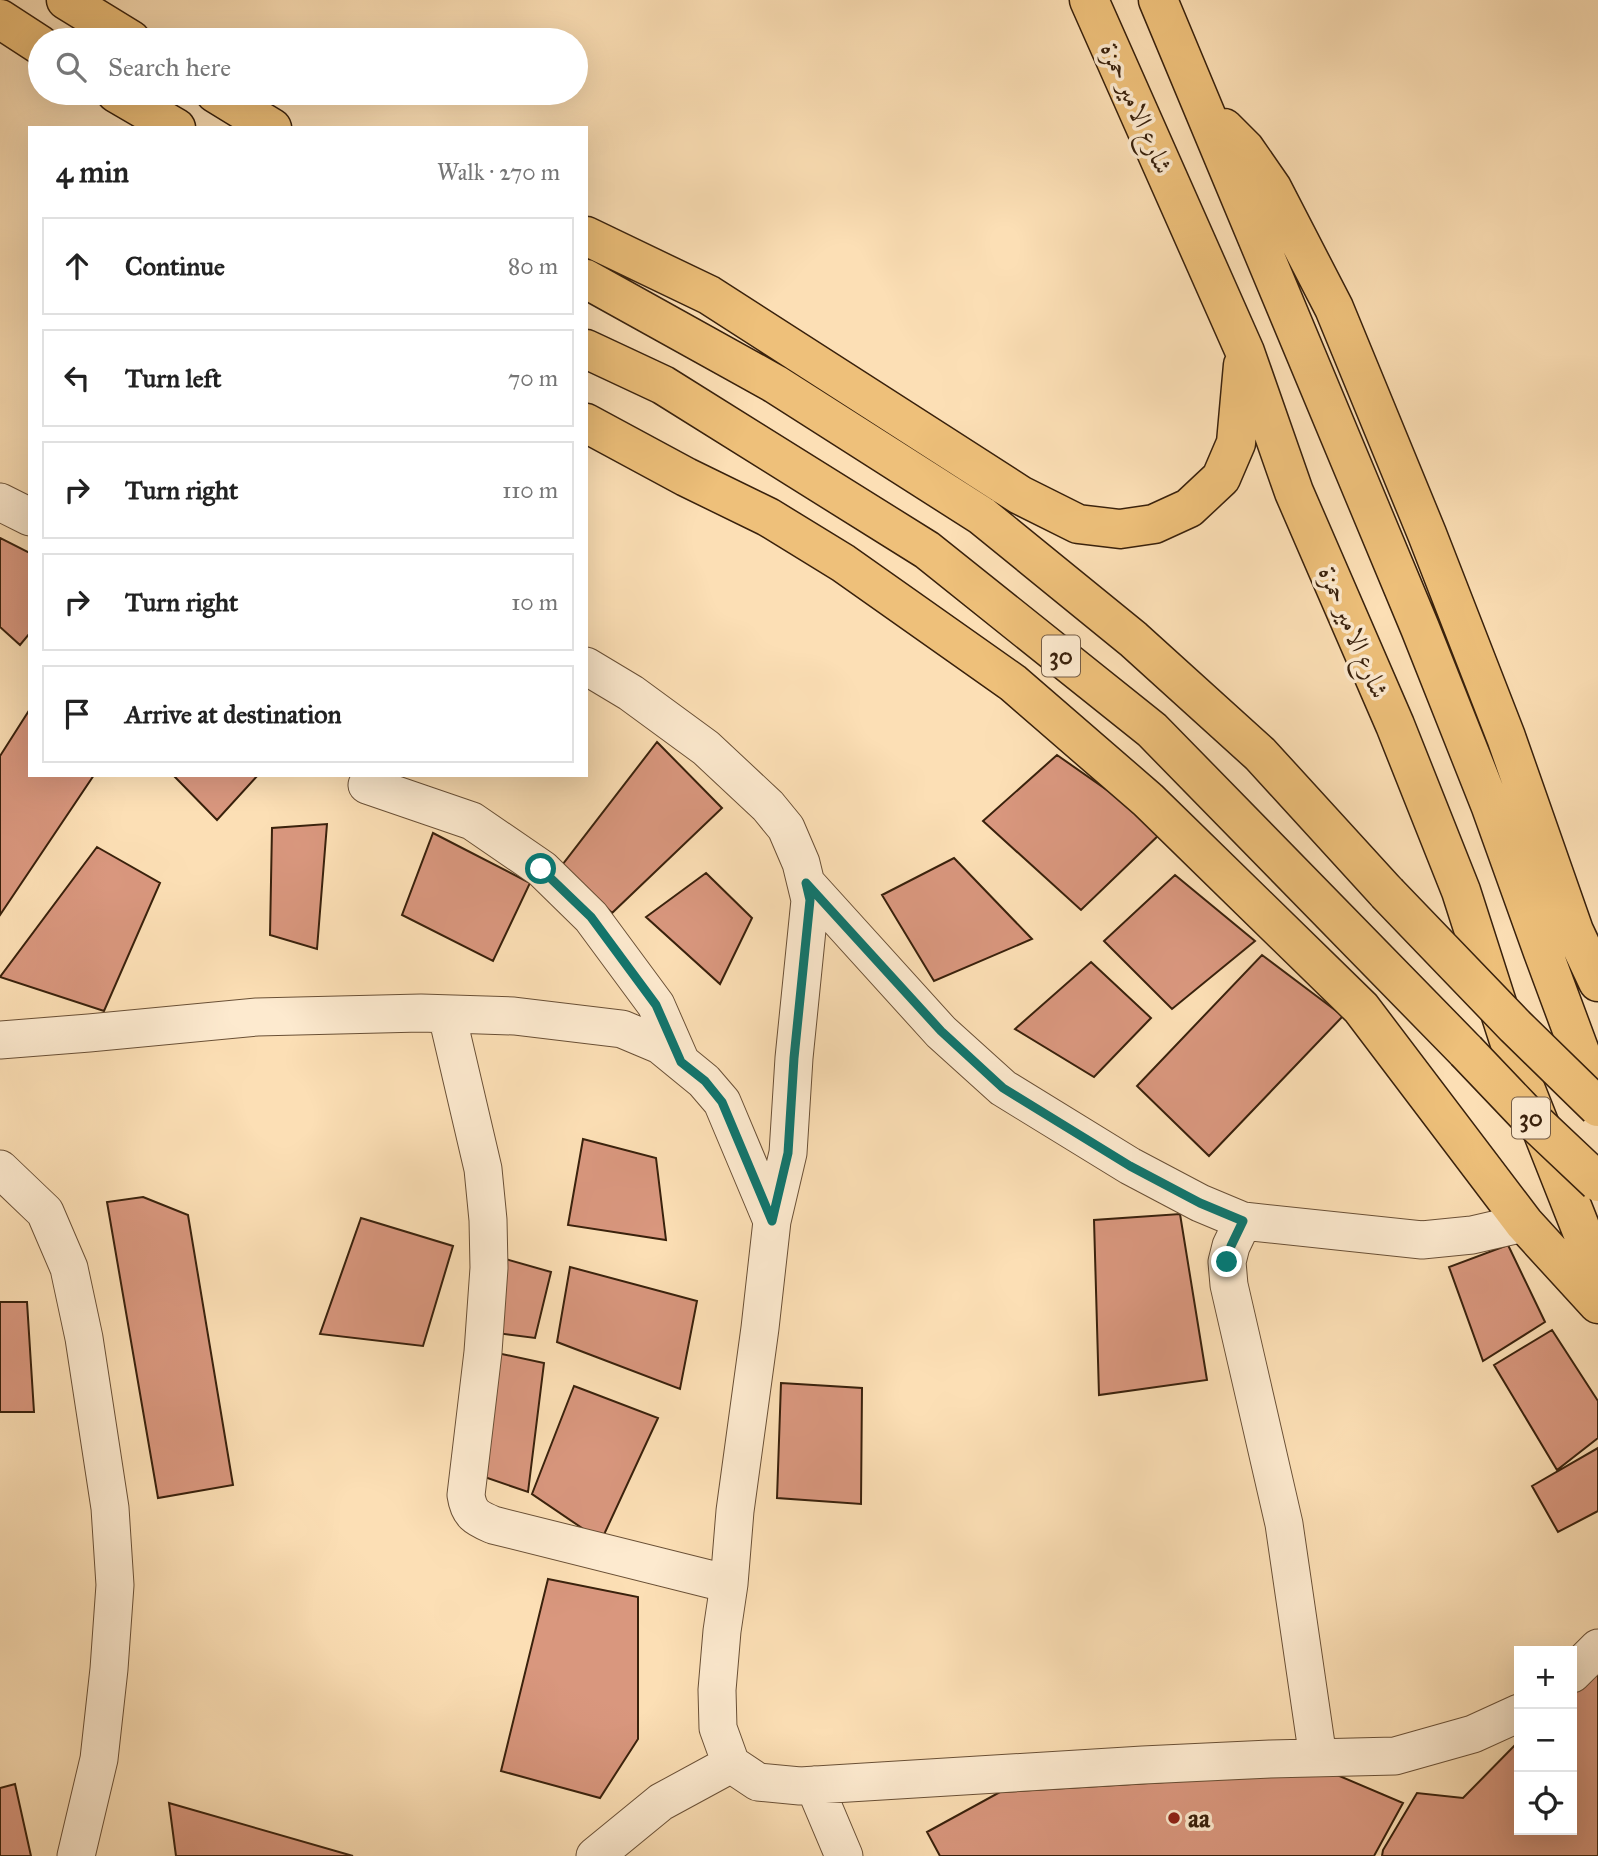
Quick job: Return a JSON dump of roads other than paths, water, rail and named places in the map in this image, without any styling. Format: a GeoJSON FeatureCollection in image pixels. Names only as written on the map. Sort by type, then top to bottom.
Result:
{"type":"FeatureCollection","features":[{"type":"Feature","properties":{"kind":"main road"},"geometry":{"type":"LineString","coordinates":[[66,0],[112,28]]}},
{"type":"Feature","properties":{"kind":"main road","name":"شارع الامير حمزة"},"geometry":{"type":"LineString","coordinates":[[1089,0],[1245,352],[1294,492],[1395,725],[1461,891],[1520,1075],[1598,1272]]}},
{"type":"Feature","properties":{"kind":"main road"},"geometry":{"type":"LineString","coordinates":[[1158,0],[1420,628],[1491,807],[1547,964],[1598,1094]]}},
{"type":"Feature","properties":{"kind":"main road"},"geometry":{"type":"LineString","coordinates":[[0,19],[28,37]]}},
{"type":"Feature","properties":{"kind":"main road"},"geometry":{"type":"LineString","coordinates":[[137,105],[173,126]]}},
{"type":"Feature","properties":{"kind":"main road"},"geometry":{"type":"LineString","coordinates":[[235,105],[269,126]]}},
{"type":"Feature","properties":{"kind":"main road"},"geometry":{"type":"LineString","coordinates":[[1204,108],[1245,149],[1272,188],[1334,308],[1467,635],[1574,931],[1598,982]]}},
{"type":"Feature","properties":{"kind":"main road"},"geometry":{"type":"LineString","coordinates":[[588,237],[709,295],[1020,495],[1078,524],[1120,529],[1154,524],[1189,508],[1221,478],[1236,443],[1245,352]]}},
{"type":"Feature","properties":{"kind":"main road","name":"30"},"geometry":{"type":"LineString","coordinates":[[588,280],[775,384],[982,516],[1133,639],[1260,754],[1387,893],[1506,1017],[1598,1107]]}},
{"type":"Feature","properties":{"kind":"main road","name":"30"},"geometry":{"type":"LineString","coordinates":[[588,350],[663,385],[927,550],[1152,730],[1526,1114],[1598,1182]]}},
{"type":"Feature","properties":{"kind":"main road"},"geometry":{"type":"LineString","coordinates":[[588,424],[768,517],[843,563],[1013,683],[1148,800],[1361,1008],[1524,1223],[1598,1304]]}},
{"type":"Feature","properties":{"kind":"street"},"geometry":{"type":"LineString","coordinates":[[0,502],[28,516]]}},
{"type":"Feature","properties":{"kind":"street"},"geometry":{"type":"LineString","coordinates":[[588,667],[631,694],[706,748],[768,806],[786,828],[801,863],[810,900],[794,1058],[788,1153],[772,1221],[735,1511],[717,1690],[718,1728],[731,1764],[758,1782],[800,1786],[1143,1765],[1395,1756],[1473,1734],[1514,1715]]}},
{"type":"Feature","properties":{"kind":"street"},"geometry":{"type":"LineString","coordinates":[[367,785],[472,821],[541,869],[591,917],[656,1005],[681,1062]]}},
{"type":"Feature","properties":{"kind":"street"},"geometry":{"type":"LineString","coordinates":[[806,883],[941,1031],[1003,1088],[1130,1166],[1200,1203],[1243,1221],[1422,1240],[1472,1235],[1524,1223]]}},
{"type":"Feature","properties":{"kind":"street"},"geometry":{"type":"LineString","coordinates":[[0,1040],[257,1017],[421,1013],[514,1016],[622,1029],[660,1045],[705,1081],[722,1102],[772,1221]]}},
{"type":"Feature","properties":{"kind":"street"},"geometry":{"type":"LineString","coordinates":[[447,1014],[483,1169],[488,1220],[489,1268],[483,1352],[466,1495],[468,1507],[477,1518],[493,1525],[729,1584]]}},
{"type":"Feature","properties":{"kind":"street"},"geometry":{"type":"LineString","coordinates":[[0,1169],[45,1212],[69,1268],[84,1338],[110,1508],[115,1585],[109,1669],[99,1759],[76,1856]]}},
{"type":"Feature","properties":{"kind":"street"},"geometry":{"type":"LineString","coordinates":[[1243,1221],[1227,1262],[1229,1285],[1284,1524],[1318,1758]]}},
{"type":"Feature","properties":{"kind":"street"},"geometry":{"type":"LineString","coordinates":[[1577,1669],[1598,1648]]}},
{"type":"Feature","properties":{"kind":"street"},"geometry":{"type":"LineString","coordinates":[[595,1856],[661,1802],[731,1764]]}},
{"type":"Feature","properties":{"kind":"street"},"geometry":{"type":"LineString","coordinates":[[814,1785],[844,1856]]}},
{"type":"Feature","properties":{"kind":"place","name":"aa"},"geometry":{"type":"Point","coordinates":[1174,1818]}}]}
